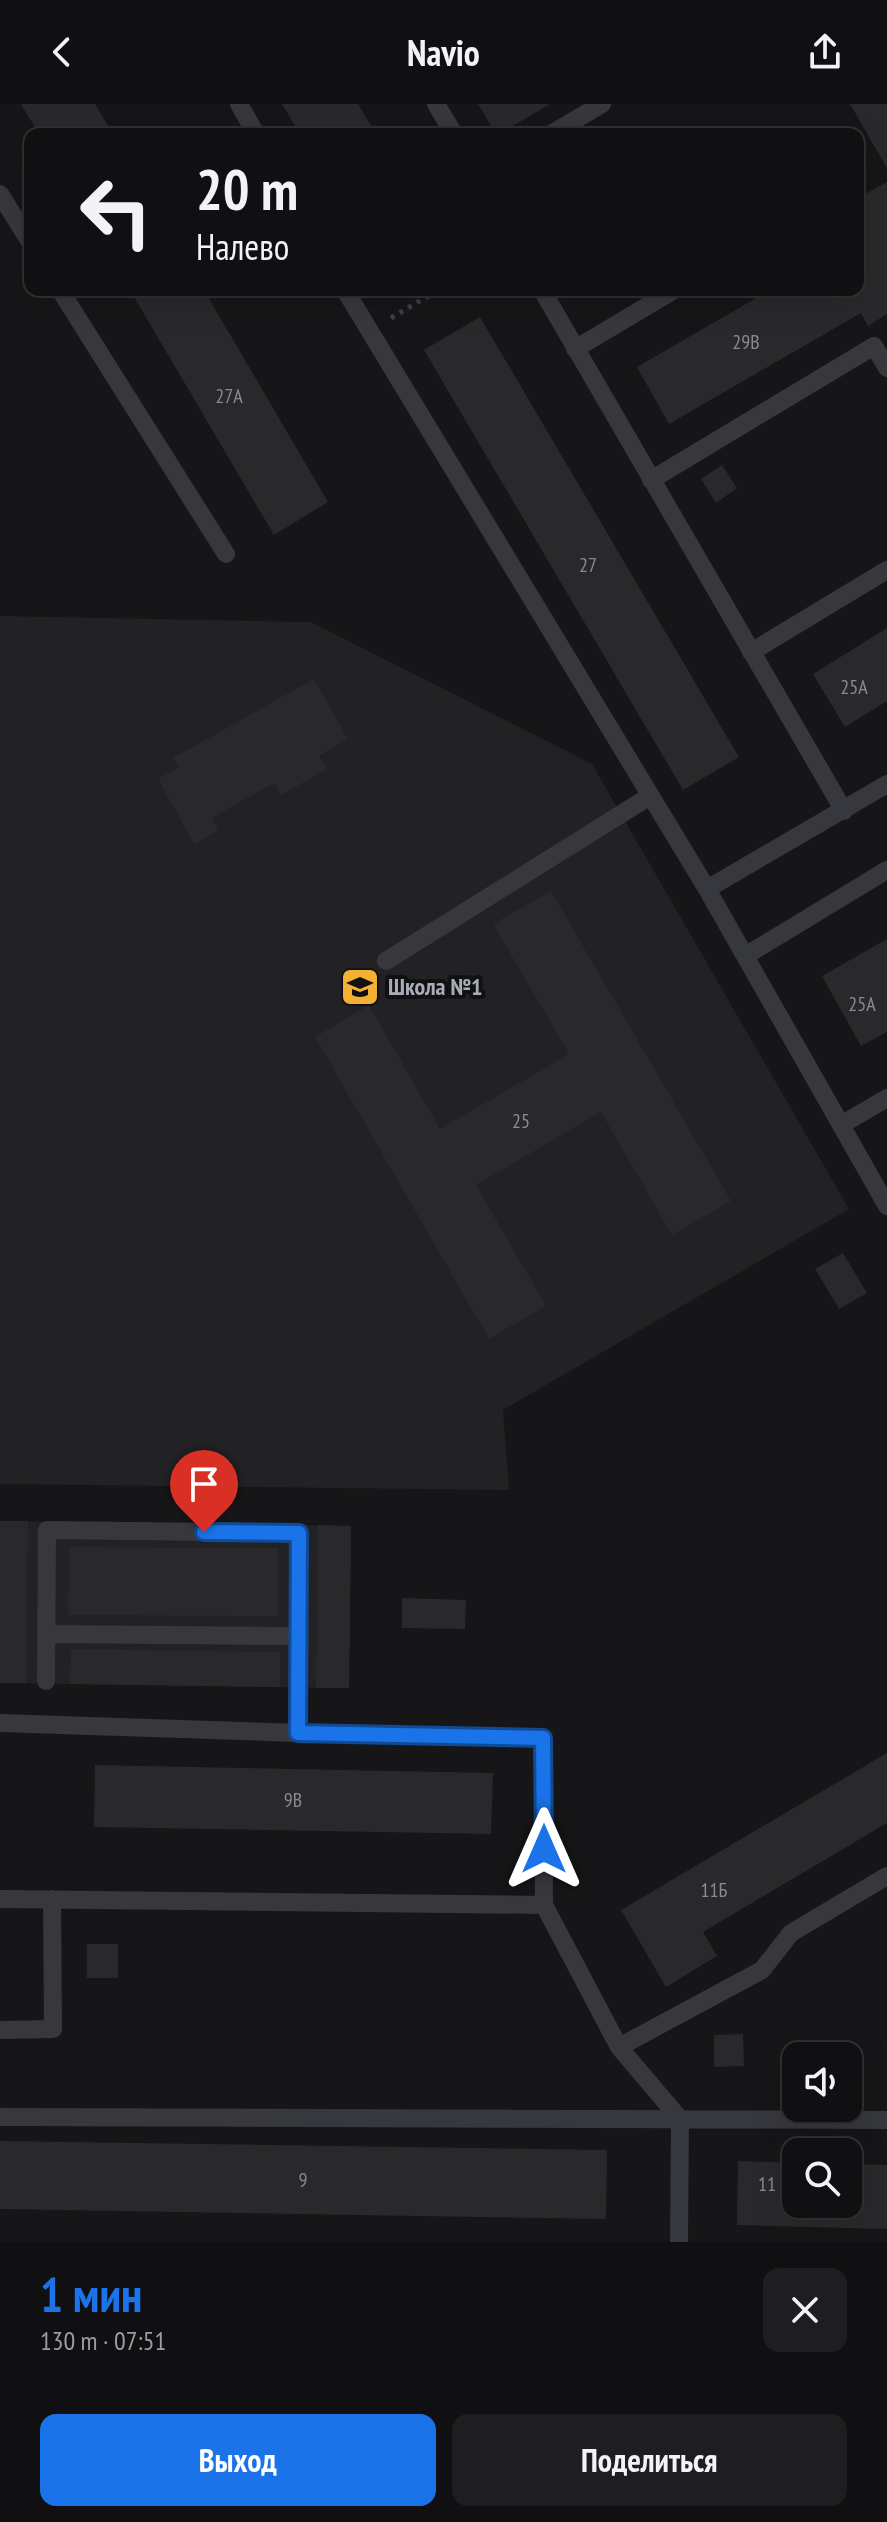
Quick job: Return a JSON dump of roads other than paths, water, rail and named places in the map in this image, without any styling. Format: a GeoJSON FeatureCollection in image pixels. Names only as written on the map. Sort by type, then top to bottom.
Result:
{"type":"FeatureCollection","features":[{"type":"Feature","properties":{"kind":"lane"},"geometry":{"type":"LineString","coordinates":[[239,104],[253,128]]}},
{"type":"Feature","properties":{"kind":"lane"},"geometry":{"type":"LineString","coordinates":[[436,104],[450,128]]}},
{"type":"Feature","properties":{"kind":"lane"},"geometry":{"type":"LineString","coordinates":[[561,128],[602,104]]}},
{"type":"Feature","properties":{"kind":"lane"},"geometry":{"type":"LineString","coordinates":[[0,194],[24,232]]}},
{"type":"Feature","properties":{"kind":"lane"},"geometry":{"type":"LineString","coordinates":[[64,296],[226,554]]}},
{"type":"Feature","properties":{"kind":"lane"},"geometry":{"type":"LineString","coordinates":[[349,296],[707,889],[887,1206]]}},
{"type":"Feature","properties":{"kind":"lane"},"geometry":{"type":"LineString","coordinates":[[545,296],[844,811]]}},
{"type":"Feature","properties":{"kind":"lane"},"geometry":{"type":"LineString","coordinates":[[575,349],[664,296]]}},
{"type":"Feature","properties":{"kind":"lane"},"geometry":{"type":"LineString","coordinates":[[651,480],[874,346],[887,368]]}},
{"type":"Feature","properties":{"kind":"lane"},"geometry":{"type":"LineString","coordinates":[[751,652],[887,570]]}},
{"type":"Feature","properties":{"kind":"lane"},"geometry":{"type":"LineString","coordinates":[[707,889],[887,784]]}},
{"type":"Feature","properties":{"kind":"lane"},"geometry":{"type":"LineString","coordinates":[[386,961],[650,796]]}},
{"type":"Feature","properties":{"kind":"lane"},"geometry":{"type":"LineString","coordinates":[[745,956],[887,870]]}},
{"type":"Feature","properties":{"kind":"lane"},"geometry":{"type":"LineString","coordinates":[[841,1125],[887,1098]]}},
{"type":"Feature","properties":{"kind":"lane"},"geometry":{"type":"LineString","coordinates":[[46,1681],[47,1530],[299,1533],[298,1733]]}},
{"type":"Feature","properties":{"kind":"lane"},"geometry":{"type":"LineString","coordinates":[[47,1634],[298,1636]]}},
{"type":"Feature","properties":{"kind":"lane"},"geometry":{"type":"LineString","coordinates":[[0,1723],[543,1738],[544,1905],[619,2047],[680,2119],[679,2242]]}},
{"type":"Feature","properties":{"kind":"lane"},"geometry":{"type":"LineString","coordinates":[[619,2047],[762,1970],[791,1933],[887,1876]]}},
{"type":"Feature","properties":{"kind":"lane"},"geometry":{"type":"LineString","coordinates":[[0,1899],[544,1905]]}},
{"type":"Feature","properties":{"kind":"lane"},"geometry":{"type":"LineString","coordinates":[[0,2030],[53,2029],[52,1899]]}},
{"type":"Feature","properties":{"kind":"lane"},"geometry":{"type":"LineString","coordinates":[[0,2117],[887,2120]]}},
{"type":"Feature","properties":{"kind":"place","name":"Школа №1"},"geometry":{"type":"Point","coordinates":[360,987]}}]}
